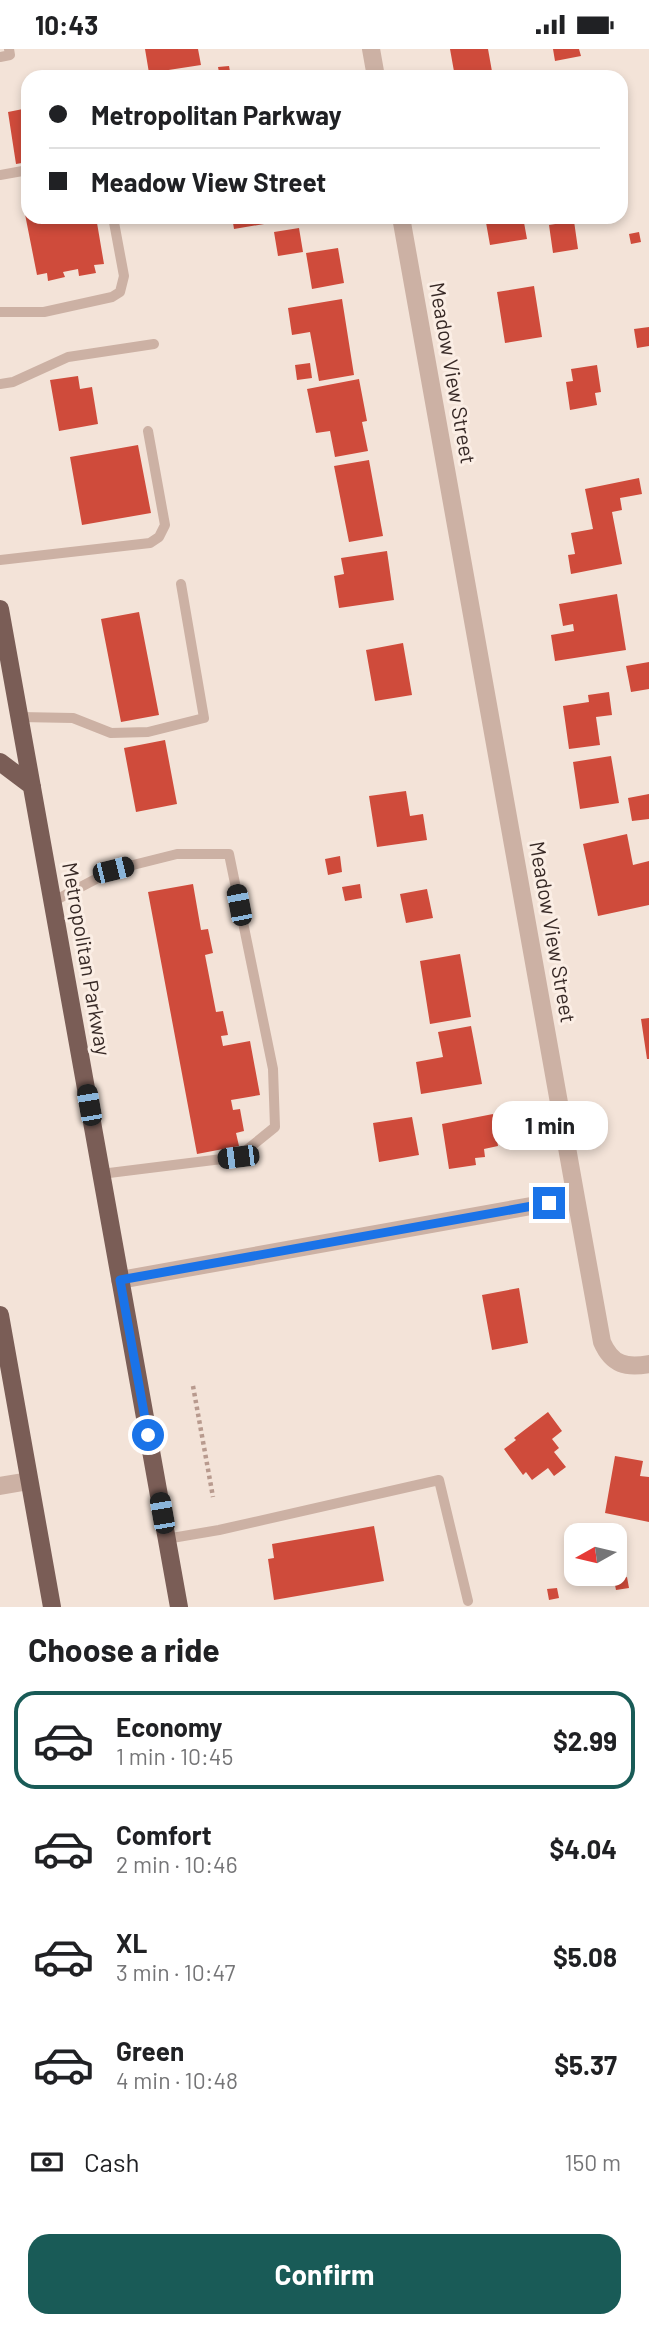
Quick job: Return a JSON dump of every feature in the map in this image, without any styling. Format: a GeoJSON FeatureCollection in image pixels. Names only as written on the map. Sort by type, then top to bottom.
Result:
{"type":"FeatureCollection","features":[{"type":"Feature","properties":{"kind":"main road","name":"Metropolitan Parkway"},"geometry":{"type":"LineString","coordinates":[[0,609],[178,1607]]}},
{"type":"Feature","properties":{"kind":"main road"},"geometry":{"type":"LineString","coordinates":[[0,762],[32,786]]}},
{"type":"Feature","properties":{"kind":"main road"},"geometry":{"type":"LineString","coordinates":[[0,1315],[52,1607]]}},
{"type":"Feature","properties":{"kind":"street"},"geometry":{"type":"LineString","coordinates":[[371,49],[375,70]]}},
{"type":"Feature","properties":{"kind":"street","name":"Meadow View Street"},"geometry":{"type":"LineString","coordinates":[[402,224],[601,1342],[614,1361],[626,1366],[649,1364]]}},
{"type":"Feature","properties":{"kind":"street"},"geometry":{"type":"LineString","coordinates":[[120,1280],[576,1198]]}},
{"type":"Feature","properties":{"kind":"street"},"geometry":{"type":"LineString","coordinates":[[0,1486],[29,1481]]}},
{"type":"Feature","properties":{"kind":"lane"},"geometry":{"type":"LineString","coordinates":[[0,57],[10,55],[9,49]]}},
{"type":"Feature","properties":{"kind":"lane"},"geometry":{"type":"LineString","coordinates":[[0,175],[21,171]]}},
{"type":"Feature","properties":{"kind":"lane"},"geometry":{"type":"LineString","coordinates":[[0,312],[44,312],[112,297],[120,292],[124,276],[114,224]]}},
{"type":"Feature","properties":{"kind":"lane"},"geometry":{"type":"LineString","coordinates":[[0,384],[13,382],[68,357],[154,344]]}},
{"type":"Feature","properties":{"kind":"lane"},"geometry":{"type":"LineString","coordinates":[[0,560],[150,543],[159,537],[165,525],[148,431]]}},
{"type":"Feature","properties":{"kind":"lane"},"geometry":{"type":"LineString","coordinates":[[20,716],[74,718],[111,733],[148,732],[204,718],[181,584]]}},
{"type":"Feature","properties":{"kind":"lane"},"geometry":{"type":"LineString","coordinates":[[52,902],[113,870],[177,854],[229,854],[273,1069],[275,1126],[238,1157],[101,1174]]}},
{"type":"Feature","properties":{"kind":"lane"},"geometry":{"type":"LineString","coordinates":[[166,1539],[219,1530],[439,1480],[468,1601]]}},
{"type":"Feature","properties":{"kind":"path"},"geometry":{"type":"LineString","coordinates":[[193,1386],[213,1497]]}},
{"type":"Feature","properties":{"kind":"building"},"geometry":{"type":"Polygon","coordinates":[[[145,49],[198,49],[201,65],[148,70],[145,49]]]}},
{"type":"Feature","properties":{"kind":"building"},"geometry":{"type":"Polygon","coordinates":[[[450,49],[488,49],[492,70],[454,70],[450,49]]]}},
{"type":"Feature","properties":{"kind":"building"},"geometry":{"type":"Polygon","coordinates":[[[553,49],[579,49],[581,56],[555,61],[553,49]]]}},
{"type":"Feature","properties":{"kind":"building"},"geometry":{"type":"Polygon","coordinates":[[[229,66],[230,70],[219,70],[218,67],[229,66]]]}},
{"type":"Feature","properties":{"kind":"building"},"geometry":{"type":"Polygon","coordinates":[[[21,109],[21,163],[16,164],[8,112],[21,109]]]}},
{"type":"Feature","properties":{"kind":"building"},"geometry":{"type":"Polygon","coordinates":[[[27,224],[97,224],[104,264],[94,265],[96,273],[79,276],[78,269],[63,272],[65,277],[48,281],[47,273],[37,275],[27,224]]]}},
{"type":"Feature","properties":{"kind":"building"},"geometry":{"type":"Polygon","coordinates":[[[233,224],[264,224],[234,229],[233,224]]]}},
{"type":"Feature","properties":{"kind":"building"},"geometry":{"type":"Polygon","coordinates":[[[486,224],[524,224],[527,239],[490,245],[486,224]]]}},
{"type":"Feature","properties":{"kind":"building"},"geometry":{"type":"Polygon","coordinates":[[[574,224],[578,249],[553,253],[549,225],[574,224]]]}},
{"type":"Feature","properties":{"kind":"building"},"geometry":{"type":"Polygon","coordinates":[[[299,228],[303,252],[278,256],[274,232],[299,228]]]}},
{"type":"Feature","properties":{"kind":"building"},"geometry":{"type":"Polygon","coordinates":[[[639,232],[641,242],[631,244],[629,234],[639,232]]]}},
{"type":"Feature","properties":{"kind":"building"},"geometry":{"type":"Polygon","coordinates":[[[338,248],[344,283],[312,289],[306,253],[338,248]]]}},
{"type":"Feature","properties":{"kind":"building"},"geometry":{"type":"Polygon","coordinates":[[[534,286],[542,337],[505,343],[497,292],[534,286]]]}},
{"type":"Feature","properties":{"kind":"building"},"geometry":{"type":"Polygon","coordinates":[[[342,299],[354,375],[319,381],[310,332],[292,335],[288,308],[342,299]]]}},
{"type":"Feature","properties":{"kind":"building"},"geometry":{"type":"Polygon","coordinates":[[[649,327],[649,346],[637,348],[634,329],[649,327]]]}},
{"type":"Feature","properties":{"kind":"building"},"geometry":{"type":"Polygon","coordinates":[[[310,363],[312,378],[297,380],[295,365],[310,363]]]}},
{"type":"Feature","properties":{"kind":"building"},"geometry":{"type":"Polygon","coordinates":[[[597,365],[601,392],[595,393],[597,405],[570,410],[566,382],[573,381],[571,369],[597,365]]]}},
{"type":"Feature","properties":{"kind":"building"},"geometry":{"type":"Polygon","coordinates":[[[78,376],[80,389],[92,387],[98,424],[59,431],[50,380],[78,376]]]}},
{"type":"Feature","properties":{"kind":"building"},"geometry":{"type":"Polygon","coordinates":[[[359,379],[367,421],[362,422],[368,451],[335,457],[330,431],[316,433],[307,389],[359,379]]]}},
{"type":"Feature","properties":{"kind":"building"},"geometry":{"type":"Polygon","coordinates":[[[138,445],[151,513],[82,525],[70,457],[138,445]]]}},
{"type":"Feature","properties":{"kind":"building"},"geometry":{"type":"Polygon","coordinates":[[[369,460],[383,536],[349,542],[334,466],[369,460]]]}},
{"type":"Feature","properties":{"kind":"building"},"geometry":{"type":"Polygon","coordinates":[[[639,478],[642,494],[620,498],[622,510],[612,512],[622,564],[571,574],[568,555],[575,554],[571,533],[593,529],[585,489],[639,478]]]}},
{"type":"Feature","properties":{"kind":"building"},"geometry":{"type":"Polygon","coordinates":[[[387,551],[394,600],[339,608],[334,576],[344,574],[341,558],[387,551]]]}},
{"type":"Feature","properties":{"kind":"building"},"geometry":{"type":"Polygon","coordinates":[[[617,594],[626,650],[555,661],[551,635],[574,631],[573,624],[563,626],[559,604],[617,594]]]}},
{"type":"Feature","properties":{"kind":"building"},"geometry":{"type":"Polygon","coordinates":[[[139,612],[159,715],[121,722],[101,619],[139,612]]]}},
{"type":"Feature","properties":{"kind":"building"},"geometry":{"type":"Polygon","coordinates":[[[403,643],[412,695],[375,701],[366,650],[403,643]]]}},
{"type":"Feature","properties":{"kind":"building"},"geometry":{"type":"Polygon","coordinates":[[[649,662],[649,689],[631,692],[626,666],[649,662]]]}},
{"type":"Feature","properties":{"kind":"building"},"geometry":{"type":"Polygon","coordinates":[[[609,692],[612,715],[596,717],[600,745],[569,749],[563,706],[589,702],[588,695],[609,692]]]}},
{"type":"Feature","properties":{"kind":"building"},"geometry":{"type":"Polygon","coordinates":[[[165,740],[177,804],[136,812],[124,748],[165,740]]]}},
{"type":"Feature","properties":{"kind":"building"},"geometry":{"type":"Polygon","coordinates":[[[611,756],[619,803],[580,809],[573,762],[611,756]]]}},
{"type":"Feature","properties":{"kind":"building"},"geometry":{"type":"Polygon","coordinates":[[[406,791],[410,816],[423,814],[427,840],[377,847],[369,796],[406,791]]]}},
{"type":"Feature","properties":{"kind":"building"},"geometry":{"type":"Polygon","coordinates":[[[649,794],[649,819],[632,821],[628,798],[649,794]]]}},
{"type":"Feature","properties":{"kind":"building"},"geometry":{"type":"Polygon","coordinates":[[[627,834],[633,865],[649,861],[649,905],[598,916],[583,844],[627,834]]]}},
{"type":"Feature","properties":{"kind":"building"},"geometry":{"type":"Polygon","coordinates":[[[340,856],[342,872],[328,875],[325,859],[340,856]]]}},
{"type":"Feature","properties":{"kind":"building"},"geometry":{"type":"Polygon","coordinates":[[[193,884],[201,930],[208,929],[213,953],[205,955],[216,1012],[223,1011],[228,1035],[221,1036],[223,1046],[250,1041],[260,1095],[231,1100],[233,1110],[240,1109],[244,1131],[236,1133],[239,1146],[197,1154],[148,892],[193,884]]]}},
{"type":"Feature","properties":{"kind":"building"},"geometry":{"type":"Polygon","coordinates":[[[360,884],[362,898],[345,901],[342,887],[360,884]]]}},
{"type":"Feature","properties":{"kind":"building"},"geometry":{"type":"Polygon","coordinates":[[[427,889],[433,918],[406,923],[400,894],[427,889]]]}},
{"type":"Feature","properties":{"kind":"building"},"geometry":{"type":"Polygon","coordinates":[[[460,954],[471,1017],[430,1024],[420,961],[460,954]]]}},
{"type":"Feature","properties":{"kind":"building"},"geometry":{"type":"Polygon","coordinates":[[[649,1018],[649,1059],[647,1059],[641,1019],[649,1018]]]}},
{"type":"Feature","properties":{"kind":"building"},"geometry":{"type":"Polygon","coordinates":[[[471,1026],[482,1084],[421,1094],[416,1062],[443,1057],[438,1032],[471,1026]]]}},
{"type":"Feature","properties":{"kind":"building"},"geometry":{"type":"Polygon","coordinates":[[[493,1114],[498,1146],[484,1149],[485,1157],[475,1158],[476,1165],[449,1169],[442,1124],[493,1114]]]}},
{"type":"Feature","properties":{"kind":"building"},"geometry":{"type":"Polygon","coordinates":[[[412,1117],[419,1155],[379,1162],[373,1123],[412,1117]]]}},
{"type":"Feature","properties":{"kind":"building"},"geometry":{"type":"Polygon","coordinates":[[[519,1288],[528,1343],[492,1350],[482,1295],[519,1288]]]}},
{"type":"Feature","properties":{"kind":"building"},"geometry":{"type":"Polygon","coordinates":[[[548,1412],[562,1431],[552,1439],[559,1448],[554,1452],[566,1467],[554,1476],[548,1468],[532,1480],[526,1472],[523,1475],[504,1449],[548,1412]]]}},
{"type":"Feature","properties":{"kind":"building"},"geometry":{"type":"Polygon","coordinates":[[[615,1456],[643,1461],[640,1476],[649,1477],[649,1522],[605,1513],[615,1456]]]}},
{"type":"Feature","properties":{"kind":"building"},"geometry":{"type":"Polygon","coordinates":[[[374,1526],[384,1581],[274,1600],[268,1559],[274,1558],[272,1544],[374,1526]]]}},
{"type":"Feature","properties":{"kind":"building"},"geometry":{"type":"Polygon","coordinates":[[[627,1577],[629,1588],[616,1590],[615,1586],[627,1586],[627,1577]]]}},
{"type":"Feature","properties":{"kind":"building"},"geometry":{"type":"Polygon","coordinates":[[[557,1588],[559,1598],[549,1600],[547,1589],[557,1588]]]}},
{"type":"Feature","properties":{"kind":"route"},"geometry":{"type":"LineString","coordinates":[[148,1435],[120,1280],[549,1203]]}}]}
